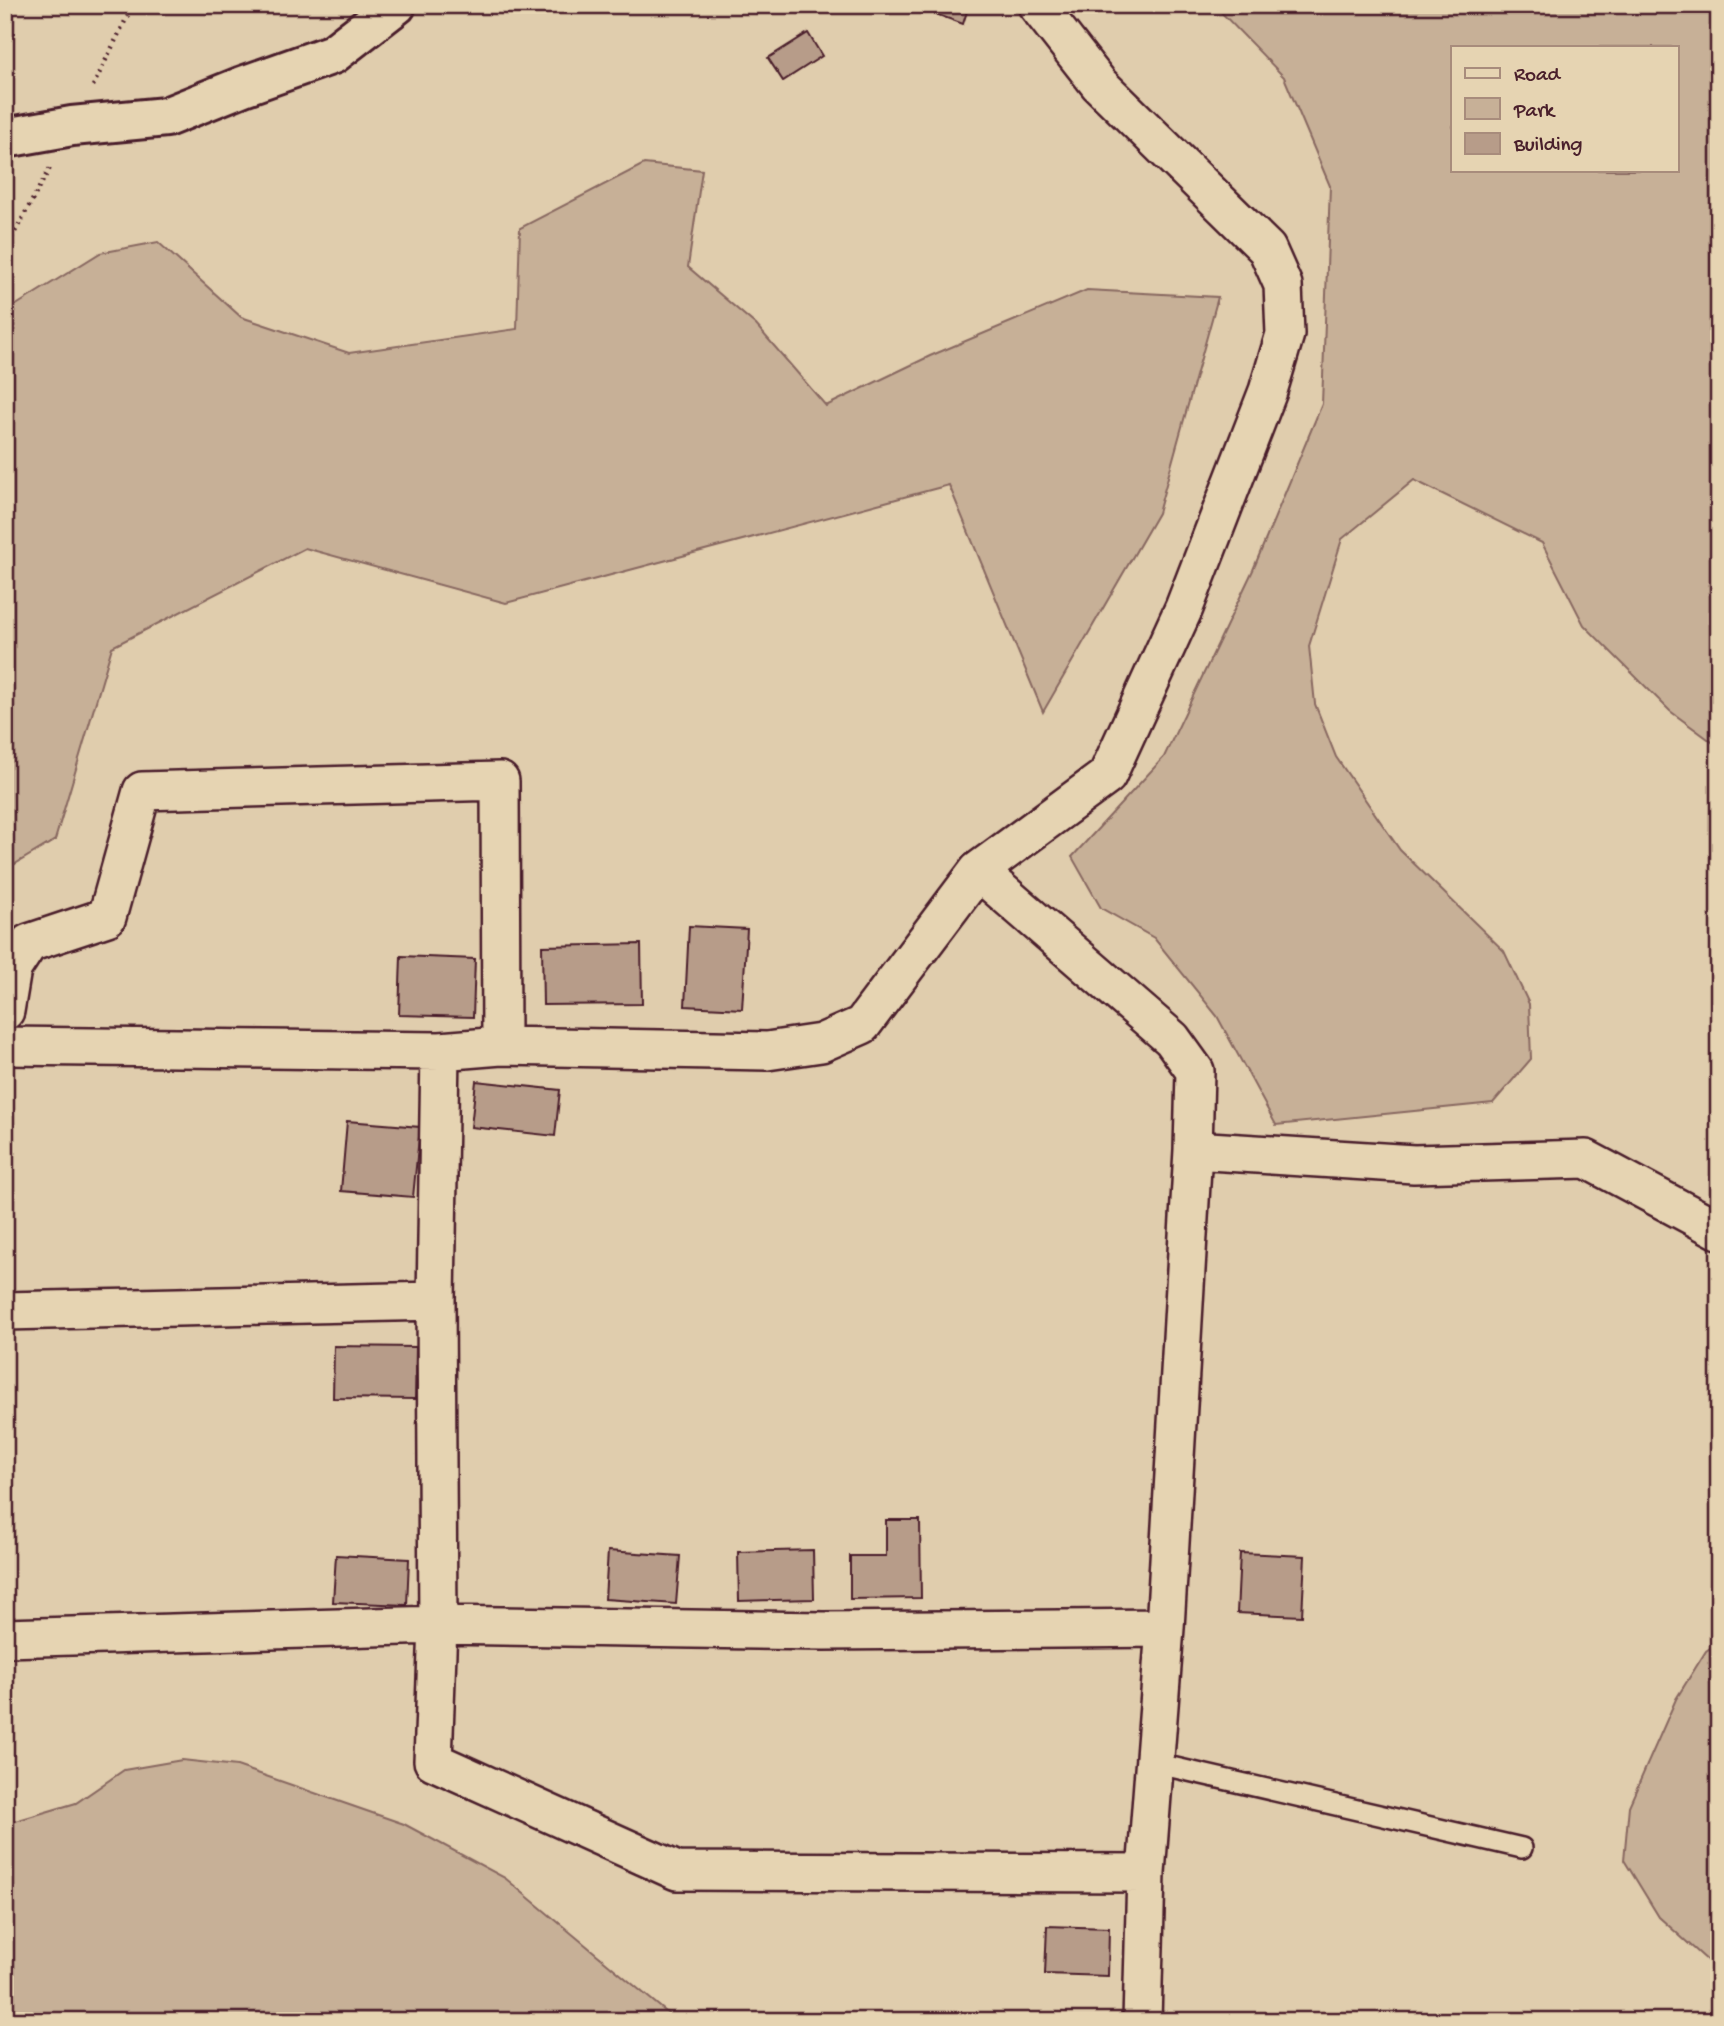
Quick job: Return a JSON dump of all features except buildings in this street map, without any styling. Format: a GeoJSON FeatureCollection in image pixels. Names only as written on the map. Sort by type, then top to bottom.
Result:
{"type":"FeatureCollection","features":[{"type":"Feature","properties":{"kind":"street"},"geometry":{"type":"LineString","coordinates":[[5,138],[72,127],[166,117],[333,54],[396,5]]}},
{"type":"Feature","properties":{"kind":"street"},"geometry":{"type":"LineString","coordinates":[[5,1046],[440,1051],[501,1046],[767,1051],[821,1043],[862,1024],[978,871],[1107,776],[1184,608],[1268,391],[1285,334],[1283,285],[1267,249],[1099,84],[1037,5]]}},
{"type":"Feature","properties":{"kind":"street"},"geometry":{"type":"LineString","coordinates":[[5,1011],[12,969],[29,943],[107,917],[142,790],[500,781],[501,1046]]}},
{"type":"Feature","properties":{"kind":"street"},"geometry":{"type":"LineString","coordinates":[[978,871],[1172,1040],[1195,1071],[1193,1150],[1165,1628],[1146,1873],[1142,2021]]}},
{"type":"Feature","properties":{"kind":"street"},"geometry":{"type":"LineString","coordinates":[[440,1051],[436,1301],[438,1625],[433,1761],[677,1871],[1146,1873]]}},
{"type":"Feature","properties":{"kind":"street"},"geometry":{"type":"LineString","coordinates":[[1193,1150],[1414,1164],[1586,1159],[1719,1230]]}},
{"type":"Feature","properties":{"kind":"street"},"geometry":{"type":"LineString","coordinates":[[5,1311],[436,1301]]}},
{"type":"Feature","properties":{"kind":"street"},"geometry":{"type":"LineString","coordinates":[[5,1638],[438,1625],[824,1631],[1165,1628]]}},
{"type":"Feature","properties":{"kind":"lane"},"geometry":{"type":"LineString","coordinates":[[1154,1763],[1522,1848]]}},
{"type":"Feature","properties":{"kind":"path"},"geometry":{"type":"LineString","coordinates":[[5,250],[72,127],[133,5]]}},
{"type":"Feature","properties":{"kind":"green space"},"geometry":{"type":"Polygon","coordinates":[[[1214,5],[1719,5],[1719,747],[1670,711],[1584,625],[1542,543],[1414,480],[1342,539],[1309,646],[1315,704],[1336,757],[1400,850],[1504,951],[1529,1004],[1531,1059],[1493,1103],[1276,1125],[1217,1016],[1154,938],[1101,908],[1072,857],[1164,757],[1253,570],[1322,404],[1330,186],[1284,77],[1214,5]]]}},
{"type":"Feature","properties":{"kind":"green space"},"geometry":{"type":"Polygon","coordinates":[[[644,164],[702,170],[688,267],[756,325],[826,406],[930,356],[1087,290],[1218,297],[1158,513],[1043,712],[949,485],[506,603],[305,548],[112,647],[55,840],[5,870],[5,312],[100,253],[158,242],[241,317],[349,353],[517,329],[520,228],[644,164]]]}},
{"type":"Feature","properties":{"kind":"green space"},"geometry":{"type":"Polygon","coordinates":[[[1719,1642],[1719,1971],[1659,1917],[1624,1860],[1629,1806],[1676,1699],[1706,1651],[1719,1642]]]}},
{"type":"Feature","properties":{"kind":"green space"},"geometry":{"type":"Polygon","coordinates":[[[182,1760],[237,1766],[404,1824],[505,1878],[677,2021],[5,2021],[5,1824],[76,1803],[124,1770],[182,1760]]]}}]}
